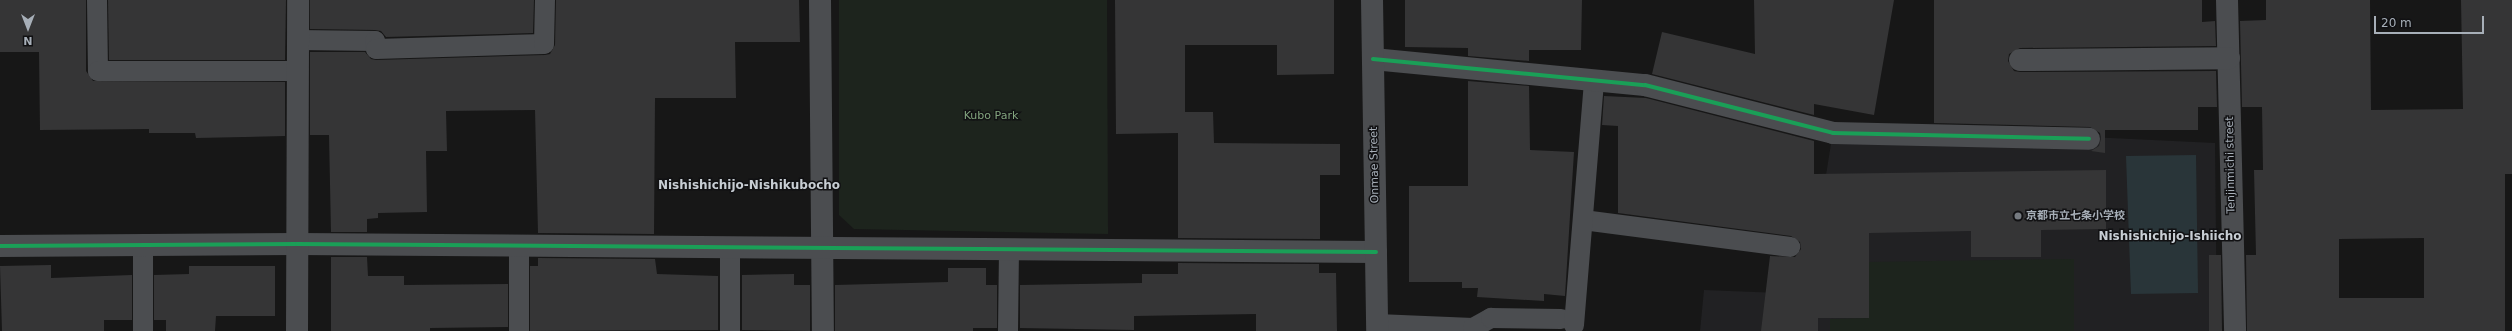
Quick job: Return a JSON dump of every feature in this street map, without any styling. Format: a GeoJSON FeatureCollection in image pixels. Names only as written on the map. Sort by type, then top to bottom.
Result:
{"type":"FeatureCollection","features":[{"type":"Feature","properties":{"kind":"street"},"geometry":{"type":"LineString","coordinates":[[297,331],[298,0]]}},
{"type":"Feature","properties":{"kind":"street"},"geometry":{"type":"LineString","coordinates":[[820,0],[823,248],[822,331]]}},
{"type":"Feature","properties":{"kind":"street","name":"Onmae Street"},"geometry":{"type":"LineString","coordinates":[[1372,0],[1377,328]]}},
{"type":"Feature","properties":{"kind":"street","name":"Tenjinmichi street"},"geometry":{"type":"LineString","coordinates":[[2227,0],[2235,331]]}},
{"type":"Feature","properties":{"kind":"street"},"geometry":{"type":"LineString","coordinates":[[2020,60],[2229,58]]}},
{"type":"Feature","properties":{"kind":"street"},"geometry":{"type":"LineString","coordinates":[[1373,59],[1645,85],[1833,133],[2089,140]]}},
{"type":"Feature","properties":{"kind":"street"},"geometry":{"type":"LineString","coordinates":[[0,246],[297,244],[1376,252]]}},
{"type":"Feature","properties":{"kind":"lane"},"geometry":{"type":"LineString","coordinates":[[97,0],[98,71],[298,71]]}},
{"type":"Feature","properties":{"kind":"lane"},"geometry":{"type":"LineString","coordinates":[[298,40],[375,41],[376,49],[544,44],[546,0]]}},
{"type":"Feature","properties":{"kind":"lane"},"geometry":{"type":"LineString","coordinates":[[1377,328],[1473,328],[1491,318],[1567,322],[1583,220],[1594,80]]}},
{"type":"Feature","properties":{"kind":"lane"},"geometry":{"type":"LineString","coordinates":[[1583,220],[1790,247]]}},
{"type":"Feature","properties":{"kind":"lane"},"geometry":{"type":"LineString","coordinates":[[143,244],[143,331]]}},
{"type":"Feature","properties":{"kind":"lane"},"geometry":{"type":"LineString","coordinates":[[519,245],[519,331]]}},
{"type":"Feature","properties":{"kind":"lane"},"geometry":{"type":"LineString","coordinates":[[730,247],[730,331]]}},
{"type":"Feature","properties":{"kind":"lane"},"geometry":{"type":"LineString","coordinates":[[1008,331],[1009,250]]}},
{"type":"Feature","properties":{"kind":"shaded area","name":"京都市立七条小学校"},"geometry":{"type":"Polygon","coordinates":[[[1834,125],[2215,143],[2217,331],[1700,331],[1704,290],[1807,294],[1834,125]]]}},
{"type":"Feature","properties":{"kind":"shaded area"},"geometry":{"type":"Polygon","coordinates":[[[2196,155],[2198,293],[2131,294],[2126,156],[2196,155]]]}},
{"type":"Feature","properties":{"kind":"green space","name":"Kubo Park"},"geometry":{"type":"Polygon","coordinates":[[[839,0],[1107,0],[1108,234],[854,229],[839,215],[839,0]]]}},
{"type":"Feature","properties":{"kind":"green space"},"geometry":{"type":"Polygon","coordinates":[[[2074,259],[2074,331],[1830,331],[1830,319],[1869,318],[1868,262],[2074,259]]]}},
{"type":"Feature","properties":{"kind":"building"},"geometry":{"type":"Polygon","coordinates":[[[0,0],[86,0],[86,71],[93,81],[285,82],[285,136],[196,138],[195,133],[149,133],[149,129],[40,130],[39,52],[0,52],[0,0]]]}},
{"type":"Feature","properties":{"kind":"building"},"geometry":{"type":"Polygon","coordinates":[[[108,0],[286,0],[285,60],[109,60],[108,0]]]}},
{"type":"Feature","properties":{"kind":"building"},"geometry":{"type":"Polygon","coordinates":[[[310,0],[534,0],[533,33],[386,37],[381,31],[375,30],[310,29],[310,0]]]}},
{"type":"Feature","properties":{"kind":"building"},"geometry":{"type":"Polygon","coordinates":[[[556,0],[799,0],[800,42],[735,42],[736,98],[655,98],[654,234],[538,233],[535,110],[446,111],[447,151],[426,151],[427,212],[378,213],[378,218],[367,219],[367,232],[331,232],[329,135],[310,135],[310,52],[365,52],[371,59],[376,60],[550,54],[555,45],[556,0]]]}},
{"type":"Feature","properties":{"kind":"building"},"geometry":{"type":"Polygon","coordinates":[[[1115,0],[1334,0],[1334,74],[1277,75],[1277,45],[1185,45],[1185,112],[1213,112],[1214,143],[1340,144],[1340,175],[1320,175],[1320,239],[1178,238],[1178,133],[1116,134],[1115,0]]]}},
{"type":"Feature","properties":{"kind":"building"},"geometry":{"type":"Polygon","coordinates":[[[1405,0],[1582,0],[1581,50],[1529,50],[1529,61],[1468,56],[1468,48],[1405,47],[1405,0]]]}},
{"type":"Feature","properties":{"kind":"building"},"geometry":{"type":"Polygon","coordinates":[[[1754,0],[1894,0],[1874,115],[1814,104],[1814,115],[1652,74],[1662,32],[1755,54],[1754,0]]]}},
{"type":"Feature","properties":{"kind":"building"},"geometry":{"type":"Polygon","coordinates":[[[1934,0],[2202,0],[2202,22],[2215,21],[2216,46],[2020,48],[2009,54],[2008,61],[2014,71],[2020,72],[2216,71],[2217,107],[2198,107],[2198,130],[2105,130],[2105,153],[2091,151],[2099,146],[2101,139],[2100,133],[2090,127],[1934,123],[1934,0]]]}},
{"type":"Feature","properties":{"kind":"building"},"geometry":{"type":"Polygon","coordinates":[[[2266,0],[2370,0],[2371,110],[2463,109],[2461,0],[2512,0],[2512,174],[2505,174],[2505,331],[2247,331],[2246,255],[2256,255],[2254,170],[2263,170],[2262,107],[2242,107],[2240,21],[2266,20],[2266,0]],[[2424,238],[2339,239],[2339,298],[2424,298],[2424,238]]]}},
{"type":"Feature","properties":{"kind":"building"},"geometry":{"type":"Polygon","coordinates":[[[1468,81],[1529,86],[1530,150],[1574,152],[1565,296],[1544,294],[1544,301],[1477,297],[1478,288],[1462,288],[1462,282],[1409,282],[1409,186],[1468,186],[1468,81]]]}},
{"type":"Feature","properties":{"kind":"building"},"geometry":{"type":"Polygon","coordinates":[[[1604,96],[1646,98],[1814,141],[1814,174],[2106,170],[2106,229],[2041,230],[2041,257],[1971,257],[1971,231],[1869,233],[1869,318],[1818,318],[1818,331],[1761,331],[1770,256],[1795,257],[1801,249],[1800,242],[1791,236],[1618,213],[1618,126],[1602,125],[1604,96]]]}},
{"type":"Feature","properties":{"kind":"building"},"geometry":{"type":"Polygon","coordinates":[[[2209,255],[2221,255],[2222,331],[2209,331],[2209,255]]]}},
{"type":"Feature","properties":{"kind":"building"},"geometry":{"type":"Polygon","coordinates":[[[331,257],[367,257],[368,276],[404,276],[404,285],[508,284],[508,327],[430,328],[430,331],[331,331],[331,257]]]}},
{"type":"Feature","properties":{"kind":"building"},"geometry":{"type":"Polygon","coordinates":[[[538,258],[655,259],[657,274],[718,276],[718,330],[530,331],[530,266],[538,266],[538,258]]]}},
{"type":"Feature","properties":{"kind":"building"},"geometry":{"type":"Polygon","coordinates":[[[1178,263],[1319,264],[1319,273],[1336,273],[1337,331],[1256,331],[1256,314],[1134,316],[1134,330],[1020,328],[1020,285],[1142,283],[1142,274],[1178,274],[1178,263]]]}},
{"type":"Feature","properties":{"kind":"building"},"geometry":{"type":"Polygon","coordinates":[[[51,265],[51,278],[132,275],[132,320],[104,320],[104,331],[2,331],[0,266],[51,265]]]}},
{"type":"Feature","properties":{"kind":"building"},"geometry":{"type":"Polygon","coordinates":[[[189,266],[275,266],[275,316],[216,316],[215,331],[166,331],[166,320],[154,320],[154,275],[189,274],[189,266]]]}},
{"type":"Feature","properties":{"kind":"building"},"geometry":{"type":"Polygon","coordinates":[[[948,268],[986,268],[986,285],[997,285],[997,328],[973,328],[973,331],[835,331],[835,285],[948,282],[948,268]]]}},
{"type":"Feature","properties":{"kind":"building"},"geometry":{"type":"Polygon","coordinates":[[[794,274],[794,285],[810,285],[810,331],[742,330],[742,275],[794,274]]]}},
{"type":"Feature","properties":{"kind":"cycle path"},"geometry":{"type":"LineString","coordinates":[[1373,59],[1645,85],[1833,133],[2089,139]]}},
{"type":"Feature","properties":{"kind":"cycle path"},"geometry":{"type":"LineString","coordinates":[[0,246],[297,244],[1376,252]]}},
{"type":"Feature","properties":{"kind":"place","name":"京都市立七条小学校"},"geometry":{"type":"Point","coordinates":[2018,216]}},
{"type":"Feature","properties":{"kind":"district","name":"Nishishichijo-Nishikubocho"},"geometry":{"type":"Point","coordinates":[749,186]}},
{"type":"Feature","properties":{"kind":"district","name":"Nishishichijo-Ishiicho"},"geometry":{"type":"Point","coordinates":[2170,237]}}]}
